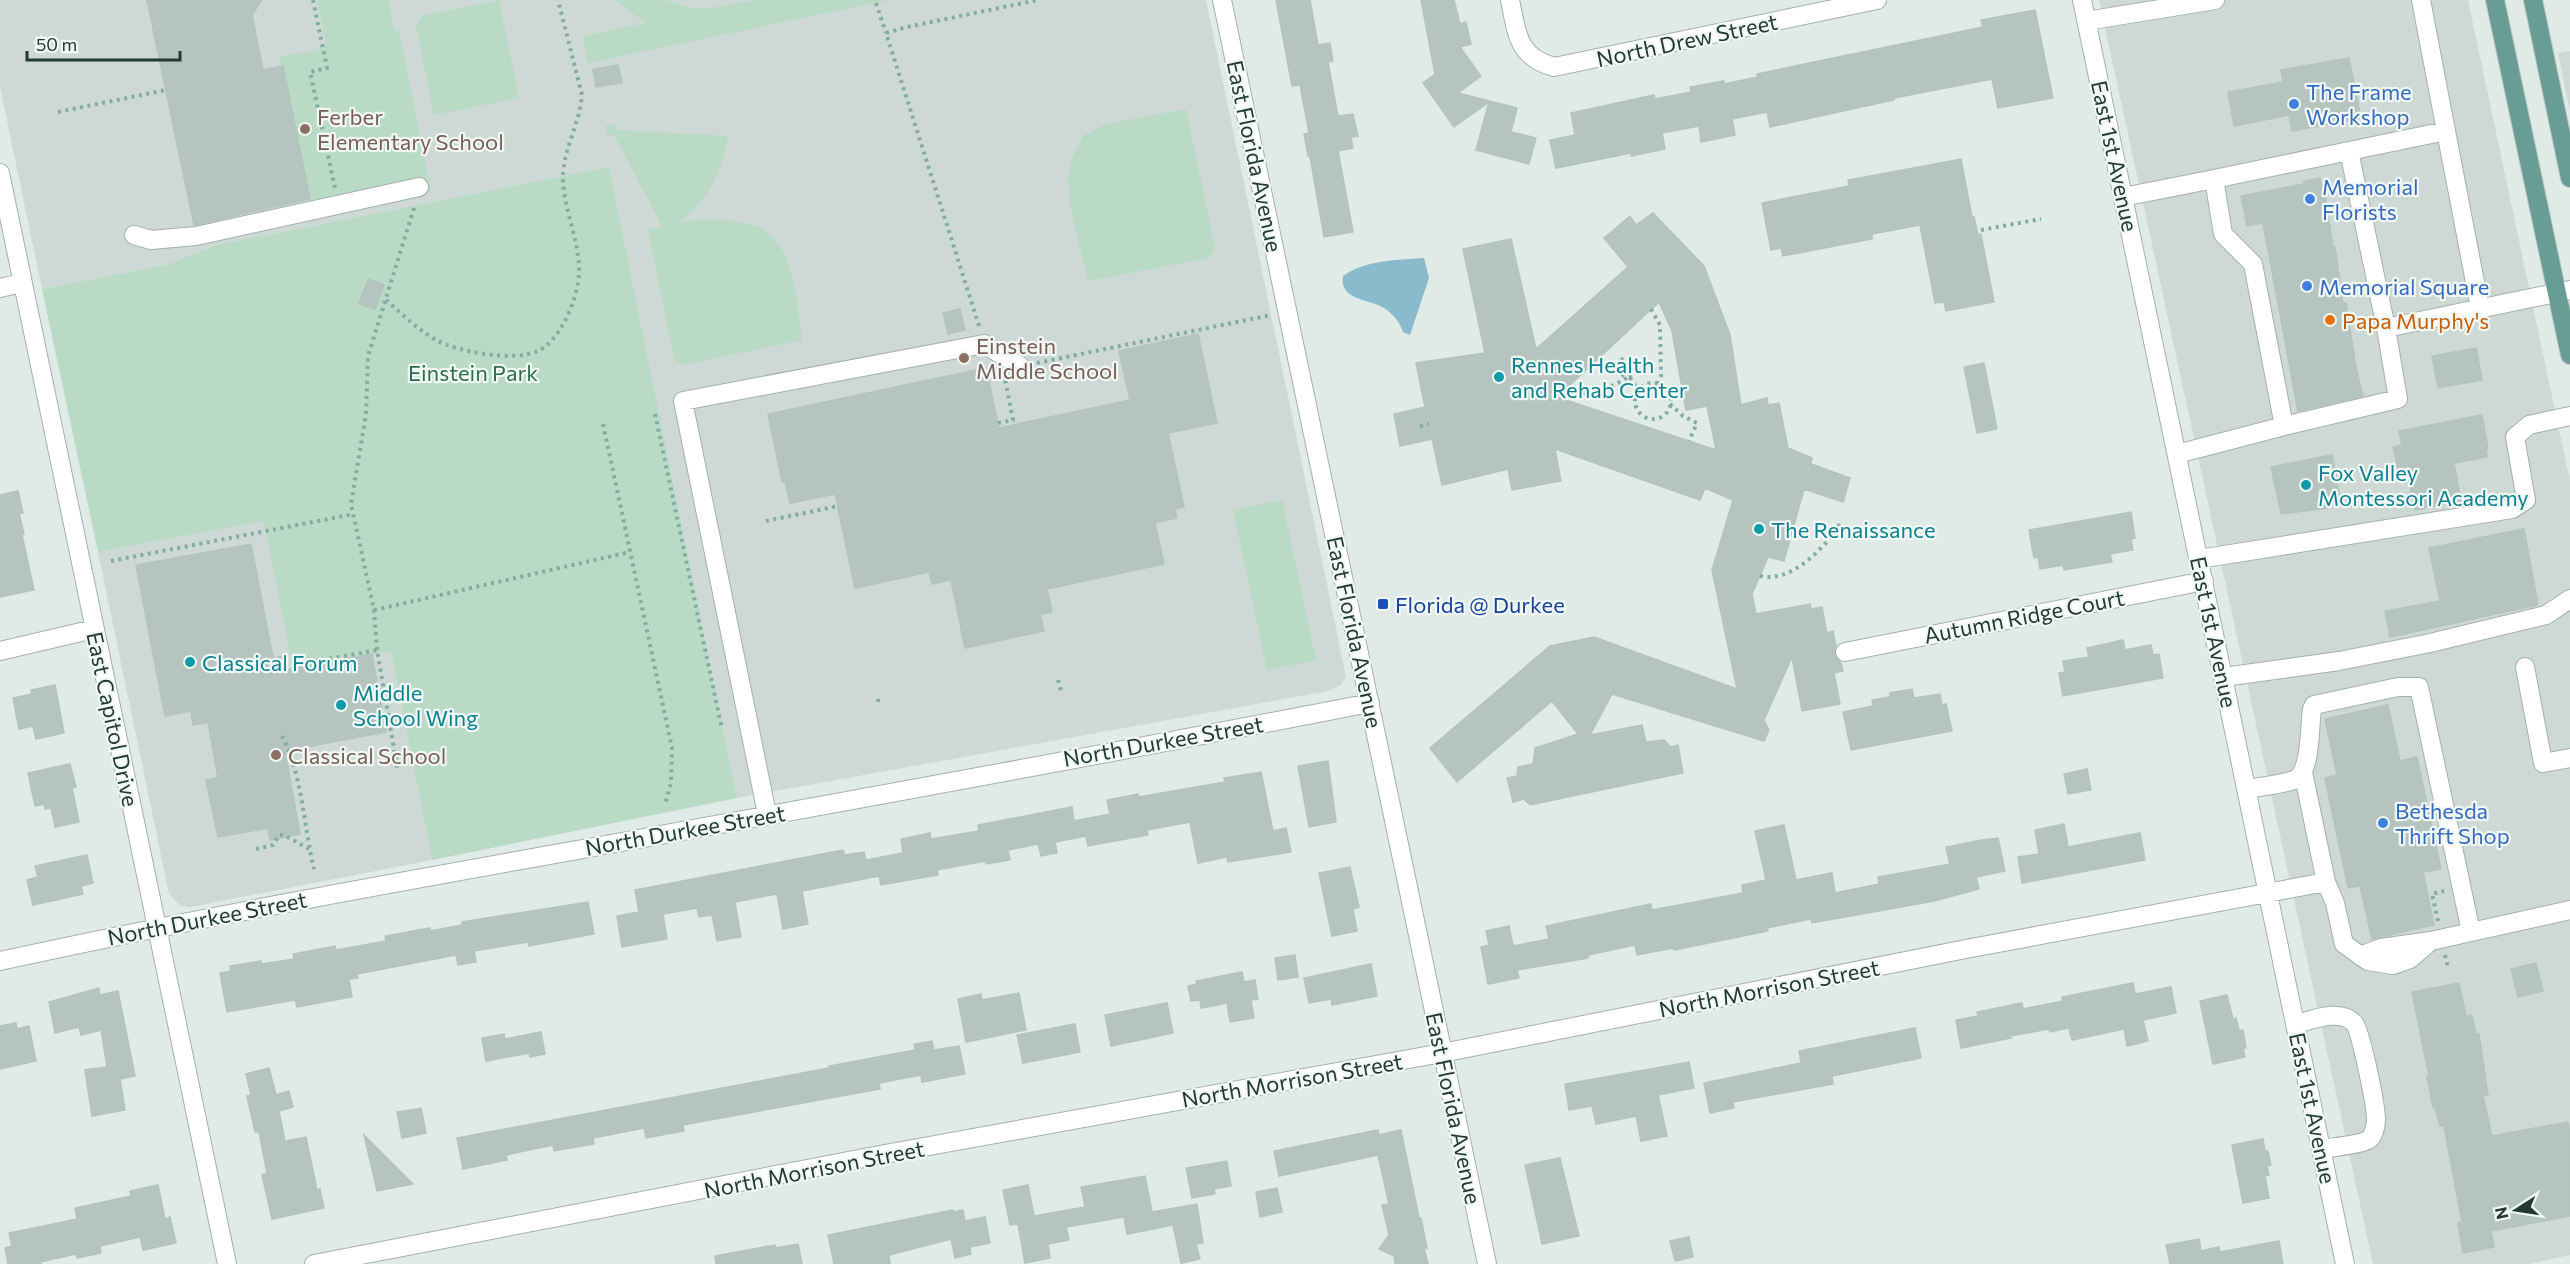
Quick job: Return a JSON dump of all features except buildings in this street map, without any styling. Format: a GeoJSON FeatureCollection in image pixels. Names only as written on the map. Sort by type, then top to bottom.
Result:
{"type":"FeatureCollection","features":[{"type":"Feature","properties":{"kind":"main road"},"geometry":{"type":"LineString","coordinates":[[2495,0],[2563,291],[2570,355]]}},
{"type":"Feature","properties":{"kind":"main road"},"geometry":{"type":"LineString","coordinates":[[2533,0],[2570,178]]}},
{"type":"Feature","properties":{"kind":"street","name":"East Florida Avenue"},"geometry":{"type":"LineString","coordinates":[[1222,0],[1487,1264]]}},
{"type":"Feature","properties":{"kind":"street","name":"North Drew Street"},"geometry":{"type":"LineString","coordinates":[[1510,0],[1519,39],[1533,58],[1554,67],[1801,8],[1877,0]]}},
{"type":"Feature","properties":{"kind":"street","name":"East 1st Avenue"},"geometry":{"type":"LineString","coordinates":[[2082,0],[2345,1264]]}},
{"type":"Feature","properties":{"kind":"street"},"geometry":{"type":"LineString","coordinates":[[2086,21],[2135,7],[2215,0]]}},
{"type":"Feature","properties":{"kind":"street"},"geometry":{"type":"LineString","coordinates":[[2421,0],[2480,308]]}},
{"type":"Feature","properties":{"kind":"street"},"geometry":{"type":"LineString","coordinates":[[2123,197],[2446,131]]}},
{"type":"Feature","properties":{"kind":"street"},"geometry":{"type":"LineString","coordinates":[[2177,454],[2398,399],[2386,328],[2349,151]]}},
{"type":"Feature","properties":{"kind":"street","name":"East Capitol Drive"},"geometry":{"type":"LineString","coordinates":[[0,173],[228,1264]]}},
{"type":"Feature","properties":{"kind":"street"},"geometry":{"type":"LineString","coordinates":[[2214,179],[2223,234],[2253,264],[2284,426]]}},
{"type":"Feature","properties":{"kind":"street"},"geometry":{"type":"LineString","coordinates":[[134,235],[151,240],[196,236],[419,187]]}},
{"type":"Feature","properties":{"kind":"street"},"geometry":{"type":"LineString","coordinates":[[0,288],[22,283]]}},
{"type":"Feature","properties":{"kind":"street"},"geometry":{"type":"LineString","coordinates":[[2386,328],[2563,291]]}},
{"type":"Feature","properties":{"kind":"street"},"geometry":{"type":"LineString","coordinates":[[768,814],[682,401],[984,344],[1020,366]]}},
{"type":"Feature","properties":{"kind":"street"},"geometry":{"type":"LineString","coordinates":[[2199,559],[2512,509],[2526,500],[2515,437],[2529,425],[2570,416]]}},
{"type":"Feature","properties":{"kind":"street","name":"Autumn Ridge Court"},"geometry":{"type":"LineString","coordinates":[[1845,652],[2204,581]]}},
{"type":"Feature","properties":{"kind":"street"},"geometry":{"type":"LineString","coordinates":[[2224,677],[2339,661],[2430,643],[2546,615],[2570,599]]}},
{"type":"Feature","properties":{"kind":"street"},"geometry":{"type":"LineString","coordinates":[[0,651],[94,629]]}},
{"type":"Feature","properties":{"kind":"street"},"geometry":{"type":"LineString","coordinates":[[2525,667],[2543,763],[2570,758]]}},
{"type":"Feature","properties":{"kind":"street"},"geometry":{"type":"LineString","coordinates":[[2471,932],[2419,687],[2398,687],[2314,705],[2303,772],[2326,882],[2335,903],[2344,944],[2360,956],[2380,964],[2393,965],[2410,959],[2431,941],[2570,910]]}},
{"type":"Feature","properties":{"kind":"street","name":"North Durkee Street"},"geometry":{"type":"LineString","coordinates":[[0,961],[158,926],[1370,703]]}},
{"type":"Feature","properties":{"kind":"street"},"geometry":{"type":"LineString","coordinates":[[2247,789],[2295,780],[2303,772]]}},
{"type":"Feature","properties":{"kind":"street","name":"North Morrison Street"},"geometry":{"type":"LineString","coordinates":[[314,1264],[885,1154],[1442,1053],[1971,948],[2326,882]]}},
{"type":"Feature","properties":{"kind":"street"},"geometry":{"type":"LineString","coordinates":[[2296,1024],[2330,1016],[2342,1017],[2354,1023],[2360,1037],[2376,1118],[2374,1132],[2368,1140],[2322,1149]]}},
{"type":"Feature","properties":{"kind":"path"},"geometry":{"type":"LineString","coordinates":[[313,0],[327,68],[310,72],[338,203]]}},
{"type":"Feature","properties":{"kind":"path"},"geometry":{"type":"LineString","coordinates":[[386,300],[412,323],[437,340],[468,352],[512,355],[539,351],[563,325],[574,304],[579,275],[563,179],[582,95],[558,0]]}},
{"type":"Feature","properties":{"kind":"path"},"geometry":{"type":"LineString","coordinates":[[885,33],[1038,0]]}},
{"type":"Feature","properties":{"kind":"path"},"geometry":{"type":"LineString","coordinates":[[876,3],[971,296],[984,344]]}},
{"type":"Feature","properties":{"kind":"path"},"geometry":{"type":"LineString","coordinates":[[57,112],[166,90]]}},
{"type":"Feature","properties":{"kind":"path"},"geometry":{"type":"LineString","coordinates":[[398,772],[377,650],[374,610],[351,504],[366,414],[368,356],[419,187]]}},
{"type":"Feature","properties":{"kind":"path"},"geometry":{"type":"LineString","coordinates":[[1981,230],[2041,219]]}},
{"type":"Feature","properties":{"kind":"path"},"geometry":{"type":"LineString","coordinates":[[1651,309],[1660,325],[1661,376],[1658,383]]}},
{"type":"Feature","properties":{"kind":"path"},"geometry":{"type":"LineString","coordinates":[[1020,366],[1272,315]]}},
{"type":"Feature","properties":{"kind":"path"},"geometry":{"type":"LineString","coordinates":[[998,423],[1012,420],[1000,354]]}},
{"type":"Feature","properties":{"kind":"path"},"geometry":{"type":"LineString","coordinates":[[1567,396],[1596,391],[1623,381],[1629,376],[1634,373],[1636,365],[1630,359],[1624,359],[1618,368],[1623,375],[1629,376],[1638,390]]}},
{"type":"Feature","properties":{"kind":"path"},"geometry":{"type":"LineString","coordinates":[[1670,404],[1664,415],[1652,419],[1646,418],[1637,410],[1635,398],[1638,390],[1646,384],[1658,383],[1667,389],[1670,404],[1683,416],[1697,423],[1689,441]]}},
{"type":"Feature","properties":{"kind":"path"},"geometry":{"type":"LineString","coordinates":[[655,414],[722,729]]}},
{"type":"Feature","properties":{"kind":"path"},"geometry":{"type":"LineString","coordinates":[[603,424],[672,748],[673,765],[665,805]]}},
{"type":"Feature","properties":{"kind":"path"},"geometry":{"type":"LineString","coordinates":[[1420,426],[1429,424]]}},
{"type":"Feature","properties":{"kind":"path"},"geometry":{"type":"LineString","coordinates":[[766,521],[838,506]]}},
{"type":"Feature","properties":{"kind":"path"},"geometry":{"type":"LineString","coordinates":[[111,561],[354,514]]}},
{"type":"Feature","properties":{"kind":"path"},"geometry":{"type":"LineString","coordinates":[[1760,576],[1772,579],[1788,573],[1825,545],[1841,522]]}},
{"type":"Feature","properties":{"kind":"path"},"geometry":{"type":"LineString","coordinates":[[374,610],[630,552]]}},
{"type":"Feature","properties":{"kind":"path"},"geometry":{"type":"LineString","coordinates":[[285,668],[377,650]]}},
{"type":"Feature","properties":{"kind":"path"},"geometry":{"type":"LineString","coordinates":[[1058,680],[1061,691]]}},
{"type":"Feature","properties":{"kind":"path"},"geometry":{"type":"LineString","coordinates":[[379,693],[385,691]]}},
{"type":"Feature","properties":{"kind":"path"},"geometry":{"type":"LineString","coordinates":[[878,699],[879,706]]}},
{"type":"Feature","properties":{"kind":"path"},"geometry":{"type":"LineString","coordinates":[[282,736],[288,747],[298,786],[314,870]]}},
{"type":"Feature","properties":{"kind":"path"},"geometry":{"type":"LineString","coordinates":[[256,849],[273,845],[279,835],[284,835],[310,850]]}},
{"type":"Feature","properties":{"kind":"shaded area","name":"Einstein Middle School"},"geometry":{"type":"Polygon","coordinates":[[[0,0],[1206,0],[1346,677],[1341,685],[1328,691],[737,798],[609,168],[216,245],[169,264],[42,289],[0,87],[0,0]]]}},
{"type":"Feature","properties":{"kind":"shaded area"},"geometry":{"type":"Polygon","coordinates":[[[2099,0],[2468,0],[2570,481],[2570,1255],[2529,1264],[2373,1264],[2099,0]]]}},
{"type":"Feature","properties":{"kind":"shaded area"},"geometry":{"type":"Polygon","coordinates":[[[2570,51],[2570,112],[2558,53],[2570,51]]]}},
{"type":"Feature","properties":{"kind":"shaded area","name":"Classical School"},"geometry":{"type":"Polygon","coordinates":[[[358,503],[391,651],[432,860],[191,907],[180,906],[169,894],[98,552],[358,503]]]}},
{"type":"Feature","properties":{"kind":"green space"},"geometry":{"type":"Polygon","coordinates":[[[317,0],[389,0],[394,30],[399,30],[431,191],[314,216],[279,57],[315,50],[326,45],[317,0]]]}},
{"type":"Feature","properties":{"kind":"green space"},"geometry":{"type":"Polygon","coordinates":[[[499,0],[519,98],[434,115],[416,26],[424,15],[499,0]]]}},
{"type":"Feature","properties":{"kind":"green space"},"geometry":{"type":"Polygon","coordinates":[[[616,0],[664,0],[691,8],[706,9],[755,0],[889,0],[588,63],[583,36],[645,23],[616,0]]]}},
{"type":"Feature","properties":{"kind":"green space"},"geometry":{"type":"Polygon","coordinates":[[[1186,109],[1215,248],[1209,258],[1088,281],[1070,206],[1068,179],[1072,158],[1083,136],[1106,124],[1186,109]]]}},
{"type":"Feature","properties":{"kind":"green space"},"geometry":{"type":"Polygon","coordinates":[[[616,124],[617,130],[728,136],[722,162],[712,185],[698,205],[679,223],[700,219],[735,221],[756,226],[773,238],[782,249],[793,279],[802,340],[683,365],[674,359],[648,230],[662,226],[614,135],[607,136],[605,126],[616,124]]]}},
{"type":"Feature","properties":{"kind":"green space","name":"Einstein Park"},"geometry":{"type":"Polygon","coordinates":[[[609,167],[737,798],[432,860],[391,651],[293,669],[264,521],[98,552],[42,289],[169,264],[216,245],[609,167]]]}},
{"type":"Feature","properties":{"kind":"green space"},"geometry":{"type":"Polygon","coordinates":[[[1282,500],[1316,660],[1267,670],[1233,510],[1282,500]]]}},
{"type":"Feature","properties":{"kind":"water"},"geometry":{"type":"Polygon","coordinates":[[[1424,258],[1429,278],[1410,335],[1403,332],[1397,321],[1382,307],[1356,298],[1345,290],[1343,276],[1361,267],[1382,262],[1424,258]]]}},
{"type":"Feature","properties":{"kind":"place","name":"The Frame Workshop"},"geometry":{"type":"Point","coordinates":[2294,104]}},
{"type":"Feature","properties":{"kind":"place","name":"Ferber Elementary School"},"geometry":{"type":"Point","coordinates":[305,129]}},
{"type":"Feature","properties":{"kind":"place","name":"Memorial Florists"},"geometry":{"type":"Point","coordinates":[2310,199]}},
{"type":"Feature","properties":{"kind":"place","name":"Memorial Square"},"geometry":{"type":"Point","coordinates":[2307,286]}},
{"type":"Feature","properties":{"kind":"place","name":"Papa Murphy's"},"geometry":{"type":"Point","coordinates":[2330,320]}},
{"type":"Feature","properties":{"kind":"place","name":"Einstein Middle School"},"geometry":{"type":"Point","coordinates":[964,358]}},
{"type":"Feature","properties":{"kind":"place","name":"Rennes Health and Rehab Center"},"geometry":{"type":"Point","coordinates":[1499,377]}},
{"type":"Feature","properties":{"kind":"place","name":"Fox Valley Montessori Academy"},"geometry":{"type":"Point","coordinates":[2306,485]}},
{"type":"Feature","properties":{"kind":"place","name":"The Renaissance"},"geometry":{"type":"Point","coordinates":[1759,529]}},
{"type":"Feature","properties":{"kind":"place","name":"Florida @ Durkee"},"geometry":{"type":"Point","coordinates":[1383,604]}},
{"type":"Feature","properties":{"kind":"place","name":"Classical Forum"},"geometry":{"type":"Point","coordinates":[190,662]}},
{"type":"Feature","properties":{"kind":"place","name":"Middle School Wing"},"geometry":{"type":"Point","coordinates":[341,705]}},
{"type":"Feature","properties":{"kind":"place","name":"Classical School"},"geometry":{"type":"Point","coordinates":[276,755]}},
{"type":"Feature","properties":{"kind":"place","name":"Bethesda Thrift Shop"},"geometry":{"type":"Point","coordinates":[2383,823]}}]}
